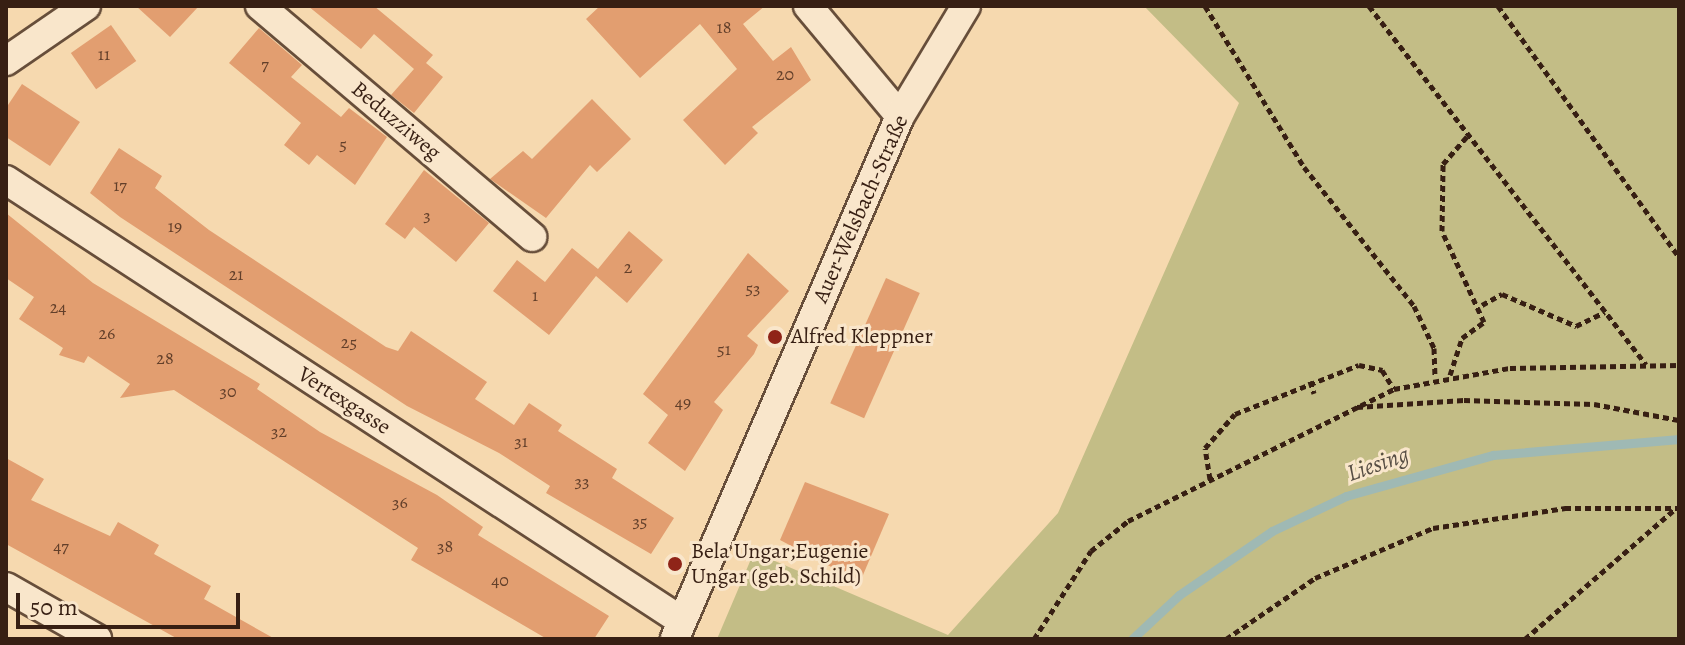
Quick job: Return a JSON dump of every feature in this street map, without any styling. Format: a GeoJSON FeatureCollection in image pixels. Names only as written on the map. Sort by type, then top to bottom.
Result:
{"type":"FeatureCollection","features":[{"type":"Feature","properties":{"kind":"street"},"geometry":{"type":"LineString","coordinates":[[6,61],[86,6]]}},
{"type":"Feature","properties":{"kind":"street","name":"Beduzziweg"},"geometry":{"type":"LineString","coordinates":[[260,6],[532,237]]}},
{"type":"Feature","properties":{"kind":"street"},"geometry":{"type":"LineString","coordinates":[[808,6],[900,116]]}},
{"type":"Feature","properties":{"kind":"street","name":"Auer-Welsbach-Straße"},"geometry":{"type":"LineString","coordinates":[[678,630],[900,116],[966,6]]}},
{"type":"Feature","properties":{"kind":"street","name":"Vertexgasse"},"geometry":{"type":"LineString","coordinates":[[6,180],[678,630]]}},
{"type":"Feature","properties":{"kind":"street"},"geometry":{"type":"LineString","coordinates":[[6,587],[97,639]]}},
{"type":"Feature","properties":{"kind":"path"},"geometry":{"type":"LineString","coordinates":[[1205,6],[1304,167],[1414,306],[1434,348],[1435,376]]}},
{"type":"Feature","properties":{"kind":"path"},"geometry":{"type":"LineString","coordinates":[[1369,6],[1647,365]]}},
{"type":"Feature","properties":{"kind":"path"},"geometry":{"type":"LineString","coordinates":[[1498,6],[1679,257]]}},
{"type":"Feature","properties":{"kind":"path"},"geometry":{"type":"LineString","coordinates":[[1450,375],[1462,338],[1484,322],[1482,305],[1457,271],[1442,231],[1443,164],[1469,134]]}},
{"type":"Feature","properties":{"kind":"path"},"geometry":{"type":"LineString","coordinates":[[1482,305],[1502,294],[1576,326],[1605,312]]}},
{"type":"Feature","properties":{"kind":"path"},"geometry":{"type":"LineString","coordinates":[[1210,479],[1205,448],[1215,431],[1310,381],[1372,365],[1394,389]]}},
{"type":"Feature","properties":{"kind":"path"},"geometry":{"type":"LineString","coordinates":[[1034,639],[1091,551],[1128,521],[1352,407],[1394,389],[1435,376],[1679,365]]}},
{"type":"Feature","properties":{"kind":"path"},"geometry":{"type":"LineString","coordinates":[[1310,381],[1314,393]]}},
{"type":"Feature","properties":{"kind":"path"},"geometry":{"type":"LineString","coordinates":[[1352,407],[1464,400],[1594,404],[1679,420]]}},
{"type":"Feature","properties":{"kind":"path"},"geometry":{"type":"LineString","coordinates":[[1226,639],[1315,578],[1433,528],[1565,508],[1678,508]]}},
{"type":"Feature","properties":{"kind":"path"},"geometry":{"type":"LineString","coordinates":[[1525,639],[1678,508]]}},
{"type":"Feature","properties":{"kind":"shaded area"},"geometry":{"type":"Polygon","coordinates":[[[1144,6],[1679,6],[1679,639],[717,639],[754,552],[948,635],[1058,513],[1239,103],[1144,6]]]}},
{"type":"Feature","properties":{"kind":"building"},"geometry":{"type":"Polygon","coordinates":[[[136,6],[199,6],[170,37],[136,6]]]}},
{"type":"Feature","properties":{"kind":"building"},"geometry":{"type":"Polygon","coordinates":[[[308,6],[374,6],[433,55],[426,63],[443,77],[414,113],[391,95],[414,69],[374,34],[361,49],[308,6]]]}},
{"type":"Feature","properties":{"kind":"building"},"geometry":{"type":"Polygon","coordinates":[[[600,6],[765,6],[743,24],[773,61],[791,47],[811,80],[752,127],[758,133],[725,165],[683,120],[737,69],[700,24],[640,78],[586,19],[600,6]]]}},
{"type":"Feature","properties":{"kind":"building"},"geometry":{"type":"Polygon","coordinates":[[[111,25],[136,61],[96,89],[71,53],[111,25]]]}},
{"type":"Feature","properties":{"kind":"building"},"geometry":{"type":"Polygon","coordinates":[[[259,28],[302,65],[291,77],[341,117],[349,108],[387,137],[355,185],[317,155],[309,165],[284,145],[301,123],[229,63],[259,28]]]}},
{"type":"Feature","properties":{"kind":"building"},"geometry":{"type":"Polygon","coordinates":[[[22,84],[80,122],[50,166],[6,137],[6,108],[22,84]]]}},
{"type":"Feature","properties":{"kind":"building"},"geometry":{"type":"Polygon","coordinates":[[[592,99],[631,139],[597,172],[590,165],[546,218],[490,179],[523,151],[532,159],[592,99]]]}},
{"type":"Feature","properties":{"kind":"building"},"geometry":{"type":"Polygon","coordinates":[[[119,148],[162,176],[155,188],[209,230],[386,347],[398,351],[411,331],[487,382],[475,399],[514,425],[529,403],[562,425],[558,431],[617,469],[612,478],[674,518],[651,554],[546,493],[550,486],[499,453],[407,406],[120,217],[90,193],[119,148]]]}},
{"type":"Feature","properties":{"kind":"building"},"geometry":{"type":"Polygon","coordinates":[[[424,170],[489,223],[456,262],[414,227],[405,239],[385,224],[424,170]]]}},
{"type":"Feature","properties":{"kind":"building"},"geometry":{"type":"Polygon","coordinates":[[[6,213],[93,283],[260,384],[257,389],[320,432],[437,495],[483,527],[478,535],[609,616],[594,639],[547,639],[411,560],[418,548],[174,390],[120,398],[130,384],[88,356],[84,363],[59,355],[63,348],[19,319],[34,297],[6,278],[6,213]]]}},
{"type":"Feature","properties":{"kind":"building"},"geometry":{"type":"Polygon","coordinates":[[[629,231],[663,260],[627,303],[596,276],[549,335],[493,291],[517,260],[545,282],[572,248],[598,269],[629,231]]]}},
{"type":"Feature","properties":{"kind":"building"},"geometry":{"type":"Polygon","coordinates":[[[748,253],[789,291],[747,336],[758,345],[754,354],[714,402],[723,410],[685,471],[648,443],[668,415],[643,394],[748,253]]]}},
{"type":"Feature","properties":{"kind":"building"},"geometry":{"type":"Polygon","coordinates":[[[886,278],[920,293],[864,418],[830,403],[886,278]]]}},
{"type":"Feature","properties":{"kind":"building"},"geometry":{"type":"Polygon","coordinates":[[[6,458],[44,479],[31,500],[110,536],[118,522],[159,545],[154,554],[211,586],[204,599],[275,639],[178,639],[6,544],[6,458]]]}},
{"type":"Feature","properties":{"kind":"building"},"geometry":{"type":"Polygon","coordinates":[[[805,482],[889,514],[860,582],[780,540],[805,482]]]}},
{"type":"Feature","properties":{"kind":"waterway","name":"Liesing"},"geometry":{"type":"LineString","coordinates":[[1132,639],[1179,595],[1272,531],[1346,496],[1493,455],[1679,439]]}},
{"type":"Feature","properties":{"kind":"place","name":"Alfred Kleppner"},"geometry":{"type":"Point","coordinates":[775,337]}},
{"type":"Feature","properties":{"kind":"place","name":"Bela Ungar;Eugenie Ungar (geb. Schild)"},"geometry":{"type":"Point","coordinates":[675,564]}}]}
